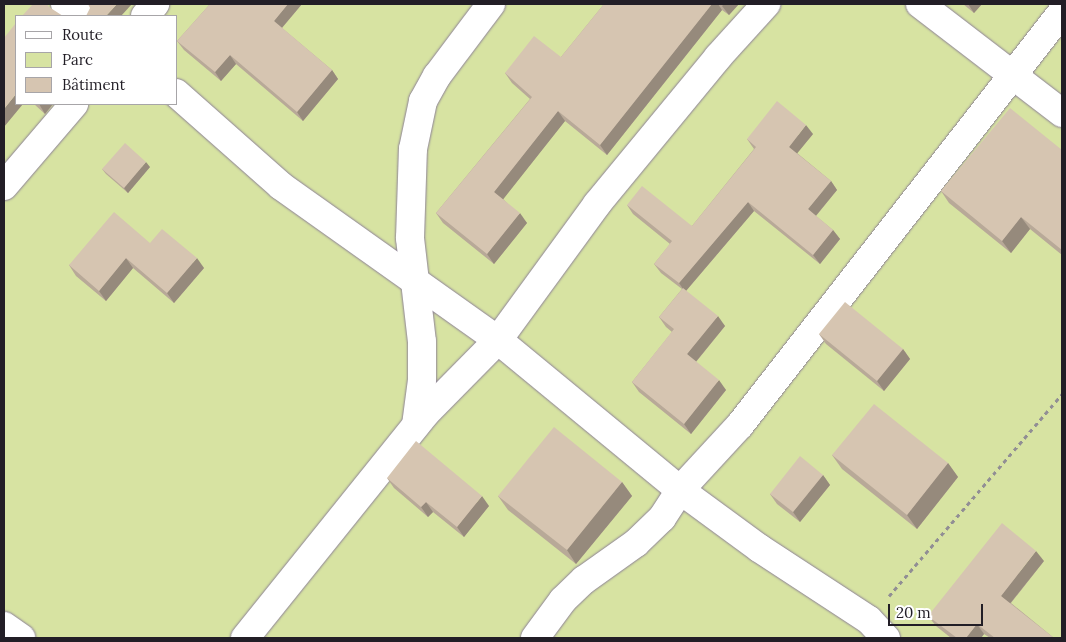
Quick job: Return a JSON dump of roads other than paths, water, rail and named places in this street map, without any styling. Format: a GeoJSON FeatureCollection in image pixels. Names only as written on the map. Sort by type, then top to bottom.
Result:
{"type":"FeatureCollection","features":[{"type":"Feature","properties":{"kind":"street"},"geometry":{"type":"LineString","coordinates":[[65,4],[80,15]]}},
{"type":"Feature","properties":{"kind":"street"},"geometry":{"type":"LineString","coordinates":[[146,15],[155,4]]}},
{"type":"Feature","properties":{"kind":"street"},"geometry":{"type":"LineString","coordinates":[[416,425],[422,380],[422,342],[420,306],[413,278],[409,194],[413,149],[423,100],[437,76],[491,4]]}},
{"type":"Feature","properties":{"kind":"street"},"geometry":{"type":"LineString","coordinates":[[245,638],[416,425],[455,380],[498,340],[598,204],[712,64],[766,4]]}},
{"type":"Feature","properties":{"kind":"street"},"geometry":{"type":"LineString","coordinates":[[920,4],[1011,76],[1062,113]]}},
{"type":"Feature","properties":{"kind":"street"},"geometry":{"type":"LineString","coordinates":[[535,638],[563,600],[584,580],[636,543],[662,518],[680,490],[740,425],[1062,12]]}},
{"type":"Feature","properties":{"kind":"street"},"geometry":{"type":"LineString","coordinates":[[178,95],[281,186],[498,340],[680,490],[870,632]]}},
{"type":"Feature","properties":{"kind":"street"},"geometry":{"type":"LineString","coordinates":[[4,186],[73,105]]}},
{"type":"Feature","properties":{"kind":"street"},"geometry":{"type":"LineString","coordinates":[[4,626],[21,638]]}}]}
